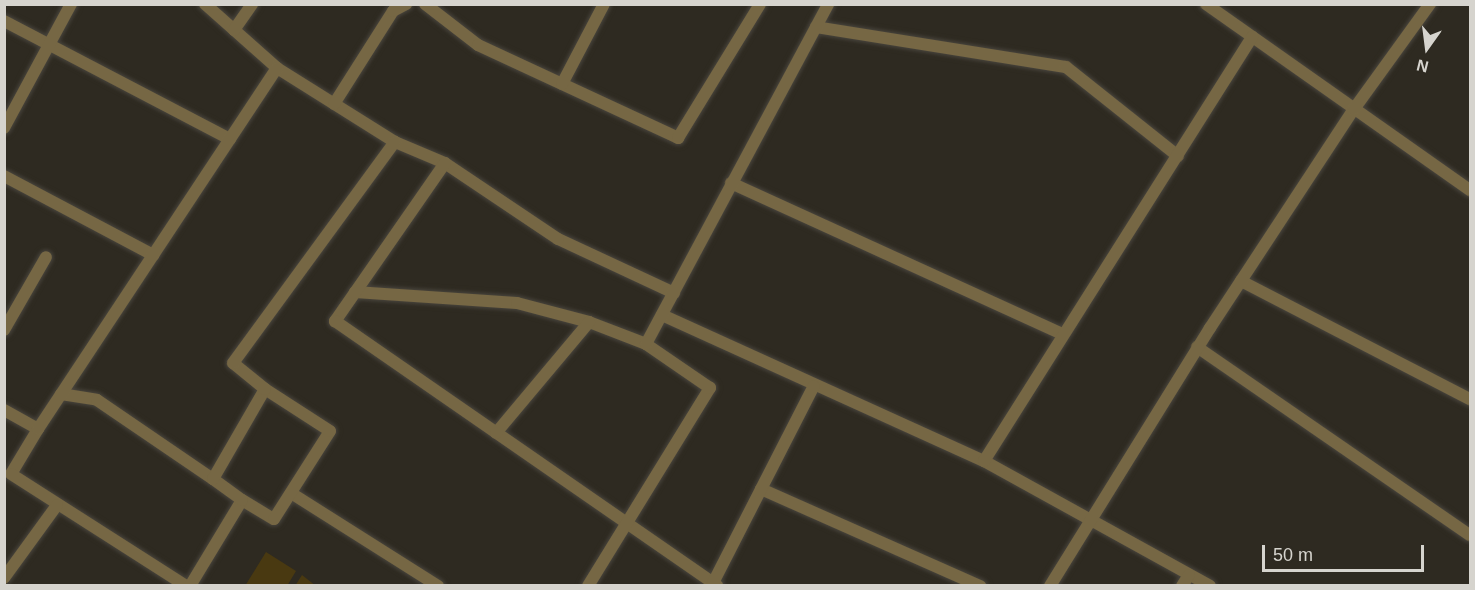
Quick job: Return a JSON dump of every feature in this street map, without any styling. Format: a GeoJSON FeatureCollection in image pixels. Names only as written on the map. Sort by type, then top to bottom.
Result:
{"type":"FeatureCollection","features":[{"type":"Feature","properties":{"kind":"street"},"geometry":{"type":"LineString","coordinates":[[4,128],[71,4]]}},
{"type":"Feature","properties":{"kind":"street"},"geometry":{"type":"LineString","coordinates":[[205,4],[277,68],[394,142],[445,163],[558,240],[674,293]]}},
{"type":"Feature","properties":{"kind":"street"},"geometry":{"type":"LineString","coordinates":[[234,30],[252,4]]}},
{"type":"Feature","properties":{"kind":"street"},"geometry":{"type":"LineString","coordinates":[[334,104],[393,11],[407,4],[425,6],[478,45],[678,138],[760,4]]}},
{"type":"Feature","properties":{"kind":"street"},"geometry":{"type":"LineString","coordinates":[[562,84],[604,4]]}},
{"type":"Feature","properties":{"kind":"street"},"geometry":{"type":"LineString","coordinates":[[646,344],[828,4]]}},
{"type":"Feature","properties":{"kind":"street"},"geometry":{"type":"LineString","coordinates":[[1206,4],[1470,190]]}},
{"type":"Feature","properties":{"kind":"street"},"geometry":{"type":"LineString","coordinates":[[1050,585],[1240,281],[1354,109],[1430,4]]}},
{"type":"Feature","properties":{"kind":"street"},"geometry":{"type":"LineString","coordinates":[[4,21],[230,139]]}},
{"type":"Feature","properties":{"kind":"street"},"geometry":{"type":"LineString","coordinates":[[816,27],[1066,66],[1178,156]]}},
{"type":"Feature","properties":{"kind":"street"},"geometry":{"type":"LineString","coordinates":[[984,461],[1062,334],[1252,37]]}},
{"type":"Feature","properties":{"kind":"street"},"geometry":{"type":"LineString","coordinates":[[242,500],[188,585],[57,505],[11,474],[38,429],[277,68]]}},
{"type":"Feature","properties":{"kind":"street"},"geometry":{"type":"LineString","coordinates":[[61,394],[98,400],[242,500],[274,519],[330,431],[265,389],[233,363],[394,142]]}},
{"type":"Feature","properties":{"kind":"street"},"geometry":{"type":"LineString","coordinates":[[445,163],[335,321],[715,584],[814,386]]}},
{"type":"Feature","properties":{"kind":"street"},"geometry":{"type":"LineString","coordinates":[[4,176],[153,255]]}},
{"type":"Feature","properties":{"kind":"street"},"geometry":{"type":"LineString","coordinates":[[731,183],[1062,334]]}},
{"type":"Feature","properties":{"kind":"street"},"geometry":{"type":"LineString","coordinates":[[4,330],[45,257]]}},
{"type":"Feature","properties":{"kind":"street"},"geometry":{"type":"LineString","coordinates":[[1240,281],[1470,399]]}},
{"type":"Feature","properties":{"kind":"street"},"geometry":{"type":"LineString","coordinates":[[355,292],[504,301],[589,322],[646,344],[710,388],[629,526],[588,585]]}},
{"type":"Feature","properties":{"kind":"street"},"geometry":{"type":"LineString","coordinates":[[663,315],[814,386],[984,461],[1092,517],[1186,580],[1210,585]]}},
{"type":"Feature","properties":{"kind":"street"},"geometry":{"type":"LineString","coordinates":[[496,433],[589,322]]}},
{"type":"Feature","properties":{"kind":"street"},"geometry":{"type":"LineString","coordinates":[[1197,347],[1470,535]]}},
{"type":"Feature","properties":{"kind":"street"},"geometry":{"type":"LineString","coordinates":[[213,479],[265,389]]}},
{"type":"Feature","properties":{"kind":"street"},"geometry":{"type":"LineString","coordinates":[[4,410],[38,429]]}},
{"type":"Feature","properties":{"kind":"street"},"geometry":{"type":"LineString","coordinates":[[762,489],[980,585]]}},
{"type":"Feature","properties":{"kind":"street"},"geometry":{"type":"LineString","coordinates":[[291,493],[438,585]]}},
{"type":"Feature","properties":{"kind":"street"},"geometry":{"type":"LineString","coordinates":[[6,572],[57,505]]}},
{"type":"Feature","properties":{"kind":"building"},"geometry":{"type":"Polygon","coordinates":[[[266,552],[296,571],[287,586],[245,586],[266,552]]]}},
{"type":"Feature","properties":{"kind":"building"},"geometry":{"type":"Polygon","coordinates":[[[302,575],[316,586],[295,586],[302,575]]]}}]}
